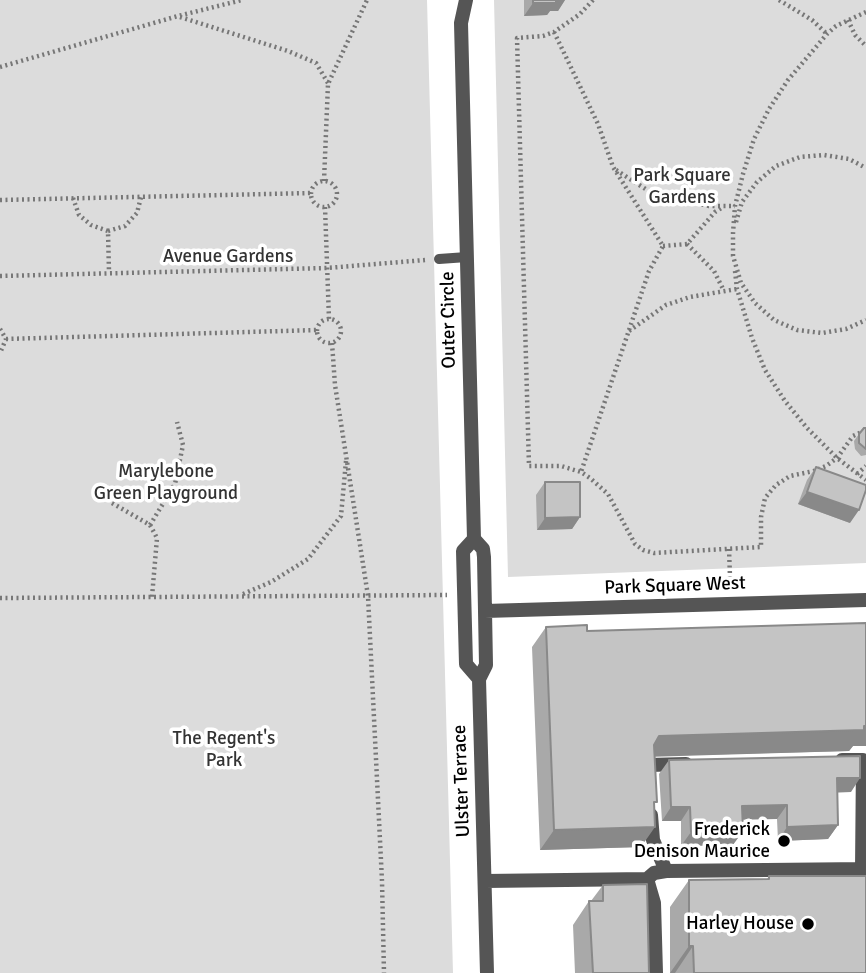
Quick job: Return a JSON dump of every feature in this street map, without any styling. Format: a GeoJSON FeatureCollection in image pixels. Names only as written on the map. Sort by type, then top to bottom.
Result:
{"type":"FeatureCollection","features":[{"type":"Feature","properties":{"kind":"street","name":"Outer Circle"},"geometry":{"type":"LineString","coordinates":[[455,0],[461,23],[474,540],[483,550],[485,611]]}},
{"type":"Feature","properties":{"kind":"street","name":"Outer Circle"},"geometry":{"type":"LineString","coordinates":[[461,23],[466,0]]}},
{"type":"Feature","properties":{"kind":"street","name":"Ulster Terrace"},"geometry":{"type":"LineString","coordinates":[[474,540],[463,551],[463,584],[466,664],[478,679]]}},
{"type":"Feature","properties":{"kind":"street","name":"Park Square West"},"geometry":{"type":"LineString","coordinates":[[485,611],[866,600]]}},
{"type":"Feature","properties":{"kind":"street","name":"Ulster Terrace"},"geometry":{"type":"LineString","coordinates":[[485,611],[486,665],[478,679],[485,881]]}},
{"type":"Feature","properties":{"kind":"street"},"geometry":{"type":"LineString","coordinates":[[487,973],[485,881],[647,878],[654,873],[666,871],[864,869],[863,760],[823,761]]}},
{"type":"Feature","properties":{"kind":"street"},"geometry":{"type":"LineString","coordinates":[[666,871],[653,840],[649,765],[702,763]]}},
{"type":"Feature","properties":{"kind":"street"},"geometry":{"type":"LineString","coordinates":[[647,878],[654,903],[656,973]]}},
{"type":"Feature","properties":{"kind":"lane"},"geometry":{"type":"LineString","coordinates":[[439,259],[467,257]]}},
{"type":"Feature","properties":{"kind":"path"},"geometry":{"type":"LineString","coordinates":[[0,67],[242,0]]}},
{"type":"Feature","properties":{"kind":"path"},"geometry":{"type":"LineString","coordinates":[[324,181],[328,84],[367,0]]}},
{"type":"Feature","properties":{"kind":"path"},"geometry":{"type":"LineString","coordinates":[[593,0],[580,14],[554,32],[543,36],[517,38],[529,466],[561,466],[582,472],[608,494],[635,544],[643,550],[654,553],[761,547],[761,517],[765,498],[776,485],[790,476],[814,471],[838,458],[853,436],[866,430]]}},
{"type":"Feature","properties":{"kind":"path"},"geometry":{"type":"LineString","coordinates":[[779,0],[812,20],[827,34]]}},
{"type":"Feature","properties":{"kind":"path"},"geometry":{"type":"LineString","coordinates":[[866,12],[827,34],[788,80],[769,110],[754,139],[735,206],[733,233],[737,289],[765,370],[807,428],[866,480]]}},
{"type":"Feature","properties":{"kind":"path"},"geometry":{"type":"LineString","coordinates":[[178,16],[288,51],[316,64],[328,84]]}},
{"type":"Feature","properties":{"kind":"path"},"geometry":{"type":"LineString","coordinates":[[848,20],[855,35],[866,46]]}},
{"type":"Feature","properties":{"kind":"path"},"geometry":{"type":"LineString","coordinates":[[554,32],[598,124],[612,167],[663,246]]}},
{"type":"Feature","properties":{"kind":"path"},"geometry":{"type":"LineString","coordinates":[[733,233],[742,202],[757,182],[776,166],[800,157],[824,155],[849,159],[866,168]]}},
{"type":"Feature","properties":{"kind":"path"},"geometry":{"type":"LineString","coordinates":[[612,167],[647,190],[680,200],[735,206]]}},
{"type":"Feature","properties":{"kind":"path"},"geometry":{"type":"LineString","coordinates":[[324,181],[335,187],[337,196],[333,204],[325,207],[314,202],[312,194],[314,186],[324,181]]}},
{"type":"Feature","properties":{"kind":"path"},"geometry":{"type":"LineString","coordinates":[[0,200],[312,194]]}},
{"type":"Feature","properties":{"kind":"path"},"geometry":{"type":"LineString","coordinates":[[73,198],[79,215],[91,225],[108,232],[124,226],[137,213],[141,196]]}},
{"type":"Feature","properties":{"kind":"path"},"geometry":{"type":"LineString","coordinates":[[663,246],[687,244],[715,212],[724,206]]}},
{"type":"Feature","properties":{"kind":"path"},"geometry":{"type":"LineString","coordinates":[[325,207],[329,319]]}},
{"type":"Feature","properties":{"kind":"path"},"geometry":{"type":"LineString","coordinates":[[108,232],[109,272]]}},
{"type":"Feature","properties":{"kind":"path"},"geometry":{"type":"LineString","coordinates":[[687,244],[714,271],[724,291]]}},
{"type":"Feature","properties":{"kind":"path"},"geometry":{"type":"LineString","coordinates":[[582,472],[649,271],[663,246]]}},
{"type":"Feature","properties":{"kind":"path"},"geometry":{"type":"LineString","coordinates":[[733,256],[741,283],[755,303],[774,320],[797,330],[822,333],[846,329],[866,320]]}},
{"type":"Feature","properties":{"kind":"path"},"geometry":{"type":"LineString","coordinates":[[0,276],[327,268],[439,259]]}},
{"type":"Feature","properties":{"kind":"path"},"geometry":{"type":"LineString","coordinates":[[629,332],[666,305],[690,296],[737,289]]}},
{"type":"Feature","properties":{"kind":"path"},"geometry":{"type":"LineString","coordinates":[[317,330],[321,323],[329,319]]}},
{"type":"Feature","properties":{"kind":"path"},"geometry":{"type":"LineString","coordinates":[[317,330],[321,340],[332,343],[338,339],[341,330],[337,323],[329,319]]}},
{"type":"Feature","properties":{"kind":"path"},"geometry":{"type":"LineString","coordinates":[[0,329],[6,339]]}},
{"type":"Feature","properties":{"kind":"path"},"geometry":{"type":"LineString","coordinates":[[6,339],[317,330]]}},
{"type":"Feature","properties":{"kind":"path"},"geometry":{"type":"LineString","coordinates":[[0,353],[6,339]]}},
{"type":"Feature","properties":{"kind":"path"},"geometry":{"type":"LineString","coordinates":[[332,343],[335,385],[369,596],[383,881],[384,973]]}},
{"type":"Feature","properties":{"kind":"path"},"geometry":{"type":"LineString","coordinates":[[150,525],[176,484],[183,445],[177,422]]}},
{"type":"Feature","properties":{"kind":"path"},"geometry":{"type":"LineString","coordinates":[[239,596],[271,582],[308,559],[341,516],[346,453]]}},
{"type":"Feature","properties":{"kind":"path"},"geometry":{"type":"LineString","coordinates":[[857,474],[866,466]]}},
{"type":"Feature","properties":{"kind":"path"},"geometry":{"type":"LineString","coordinates":[[112,503],[150,525],[157,538],[152,597]]}},
{"type":"Feature","properties":{"kind":"path"},"geometry":{"type":"LineString","coordinates":[[729,549],[730,577]]}},
{"type":"Feature","properties":{"kind":"path"},"geometry":{"type":"LineString","coordinates":[[0,598],[448,595]]}},
{"type":"Feature","properties":{"kind":"green space","name":"The Regent's Park"},"geometry":{"type":"Polygon","coordinates":[[[0,0],[427,0],[453,973],[0,973],[0,0]]]}},
{"type":"Feature","properties":{"kind":"green space","name":"Park Square Gardens"},"geometry":{"type":"Polygon","coordinates":[[[494,0],[866,0],[866,563],[508,577],[494,0]]]}},
{"type":"Feature","properties":{"kind":"building"},"geometry":{"type":"Polygon","coordinates":[[[533,0],[556,0],[556,3],[533,3],[533,0]]]}},
{"type":"Feature","properties":{"kind":"building"},"geometry":{"type":"Polygon","coordinates":[[[864,428],[866,449],[859,443],[859,434],[864,428]]]}},
{"type":"Feature","properties":{"kind":"building"},"geometry":{"type":"Polygon","coordinates":[[[816,467],[866,485],[859,510],[807,492],[816,467]]]}},
{"type":"Feature","properties":{"kind":"building"},"geometry":{"type":"Polygon","coordinates":[[[545,482],[580,482],[580,517],[545,518],[545,482]]]}},
{"type":"Feature","properties":{"kind":"building"},"geometry":{"type":"Polygon","coordinates":[[[866,623],[864,730],[659,736],[654,745],[657,802],[654,802],[655,827],[554,830],[546,627],[587,625],[587,631],[866,623]]]}},
{"type":"Feature","properties":{"kind":"building"},"geometry":{"type":"Polygon","coordinates":[[[860,756],[860,778],[837,778],[838,825],[787,827],[787,805],[742,806],[743,831],[691,832],[690,807],[671,807],[669,760],[860,756]]]}},
{"type":"Feature","properties":{"kind":"building"},"geometry":{"type":"Polygon","coordinates":[[[769,876],[866,876],[866,973],[694,973],[693,946],[689,946],[689,880],[769,879],[769,876]]]}},
{"type":"Feature","properties":{"kind":"building"},"geometry":{"type":"Polygon","coordinates":[[[647,884],[649,973],[593,973],[589,901],[603,901],[603,885],[647,884]]]}},
{"type":"Feature","properties":{"kind":"place","name":"Frederick Denison Maurice"},"geometry":{"type":"Point","coordinates":[784,841]}},
{"type":"Feature","properties":{"kind":"place","name":"Harley House"},"geometry":{"type":"Point","coordinates":[808,924]}},
{"type":"Feature","properties":{"kind":"park label","name":"Avenue Gardens"},"geometry":{"type":"Point","coordinates":[228,257]}},
{"type":"Feature","properties":{"kind":"park label","name":"Marylebone Green Playground"},"geometry":{"type":"Point","coordinates":[166,483]}}]}
